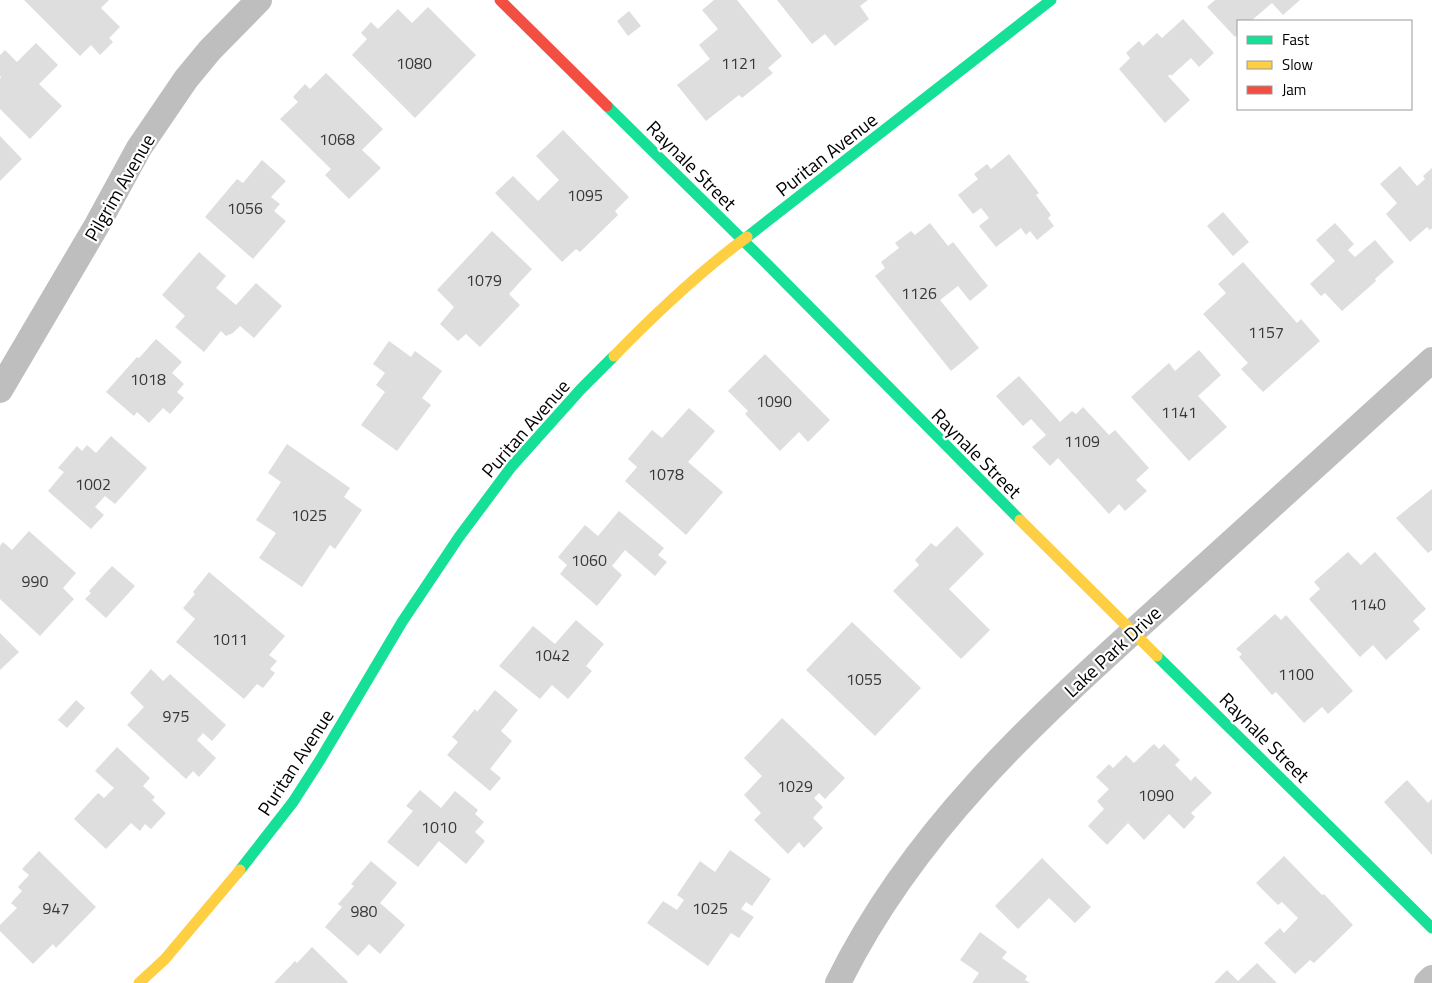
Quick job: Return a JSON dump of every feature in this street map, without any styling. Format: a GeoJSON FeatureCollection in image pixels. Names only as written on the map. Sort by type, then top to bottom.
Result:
{"type":"FeatureCollection","features":[{"type":"Feature","properties":{"kind":"street","name":"Pilgrim Avenue"},"geometry":{"type":"LineString","coordinates":[[0,390],[97,225],[139,148],[186,79],[210,50],[259,0]]}},
{"type":"Feature","properties":{"kind":"street","name":"Raynale Street"},"geometry":{"type":"LineString","coordinates":[[500,0],[743,240],[973,474],[1432,928]]}},
{"type":"Feature","properties":{"kind":"street","name":"Puritan Avenue"},"geometry":{"type":"LineString","coordinates":[[139,983],[177,945],[293,802],[402,622],[459,537],[512,466],[582,389],[664,305],[714,261],[1051,0]]}},
{"type":"Feature","properties":{"kind":"street","name":"Lake Park Drive"},"geometry":{"type":"LineString","coordinates":[[838,983],[869,927],[904,873],[939,825],[1010,748],[1133,631],[1432,360]]}},
{"type":"Feature","properties":{"kind":"street"},"geometry":{"type":"LineString","coordinates":[[1427,983],[1432,978]]}},
{"type":"Feature","properties":{"kind":"building"},"geometry":{"type":"Polygon","coordinates":[[[24,0],[109,0],[101,8],[120,27],[109,38],[113,42],[100,55],[91,45],[80,56],[24,0]]]}},
{"type":"Feature","properties":{"kind":"building"},"geometry":{"type":"Polygon","coordinates":[[[714,0],[737,0],[782,56],[768,68],[773,73],[742,98],[739,95],[706,121],[677,85],[710,59],[699,45],[718,29],[702,10],[714,0]]]}},
{"type":"Feature","properties":{"kind":"building"},"geometry":{"type":"Polygon","coordinates":[[[777,0],[868,0],[860,6],[869,19],[835,46],[825,34],[812,44],[777,0]]]}},
{"type":"Feature","properties":{"kind":"building"},"geometry":{"type":"Polygon","coordinates":[[[1215,0],[1300,0],[1283,15],[1272,3],[1252,20],[1237,20],[1237,34],[1235,37],[1207,7],[1215,0]]]}},
{"type":"Feature","properties":{"kind":"building"},"geometry":{"type":"Polygon","coordinates":[[[428,7],[476,55],[415,118],[352,55],[367,39],[361,33],[371,22],[378,29],[398,9],[412,23],[428,7]]]}},
{"type":"Feature","properties":{"kind":"building"},"geometry":{"type":"Polygon","coordinates":[[[629,11],[641,26],[628,36],[617,21],[629,11]]]}},
{"type":"Feature","properties":{"kind":"building"},"geometry":{"type":"Polygon","coordinates":[[[1183,19],[1214,53],[1199,67],[1191,58],[1171,76],[1170,74],[1168,76],[1190,100],[1165,123],[1119,69],[1130,58],[1126,53],[1139,41],[1143,46],[1157,33],[1162,38],[1183,19]]]}},
{"type":"Feature","properties":{"kind":"building"},"geometry":{"type":"Polygon","coordinates":[[[36,43],[58,65],[39,84],[62,106],[30,139],[0,109],[0,55],[5,50],[17,62],[36,43]]]}},
{"type":"Feature","properties":{"kind":"building"},"geometry":{"type":"Polygon","coordinates":[[[326,73],[383,129],[362,150],[381,168],[349,199],[325,175],[331,169],[280,119],[298,102],[293,97],[305,84],[310,89],[326,73]]]}},
{"type":"Feature","properties":{"kind":"building"},"geometry":{"type":"Polygon","coordinates":[[[563,130],[629,197],[615,211],[618,215],[580,252],[576,249],[562,262],[495,193],[513,176],[538,201],[559,180],[536,156],[563,130]]]}},
{"type":"Feature","properties":{"kind":"building"},"geometry":{"type":"Polygon","coordinates":[[[0,136],[22,159],[0,181],[0,136]]]}},
{"type":"Feature","properties":{"kind":"building"},"geometry":{"type":"Polygon","coordinates":[[[1009,154],[1039,193],[1036,195],[1051,215],[1048,218],[1054,226],[1037,240],[1030,231],[1026,235],[1021,228],[996,247],[979,226],[989,218],[981,208],[973,214],[958,195],[978,179],[974,174],[987,164],[991,169],[1009,154]]]}},
{"type":"Feature","properties":{"kind":"building"},"geometry":{"type":"Polygon","coordinates":[[[262,160],[286,181],[271,197],[280,204],[274,211],[286,221],[253,259],[205,217],[237,179],[243,183],[262,160]]]}},
{"type":"Feature","properties":{"kind":"building"},"geometry":{"type":"Polygon","coordinates":[[[1400,166],[1417,186],[1425,179],[1423,176],[1432,168],[1432,228],[1430,230],[1427,227],[1410,242],[1386,214],[1397,203],[1380,184],[1400,166]]]}},
{"type":"Feature","properties":{"kind":"building"},"geometry":{"type":"Polygon","coordinates":[[[1223,212],[1249,242],[1233,256],[1207,226],[1223,212]]]}},
{"type":"Feature","properties":{"kind":"building"},"geometry":{"type":"Polygon","coordinates":[[[930,223],[948,246],[953,242],[988,286],[970,301],[958,286],[940,300],[979,348],[951,371],[875,276],[885,268],[881,262],[899,248],[895,243],[911,231],[915,235],[930,223]]]}},
{"type":"Feature","properties":{"kind":"building"},"geometry":{"type":"Polygon","coordinates":[[[1335,223],[1354,244],[1348,250],[1355,257],[1375,240],[1394,262],[1342,311],[1325,293],[1321,296],[1310,284],[1335,261],[1316,240],[1335,223]]]}},
{"type":"Feature","properties":{"kind":"building"},"geometry":{"type":"Polygon","coordinates":[[[492,231],[532,269],[509,294],[520,305],[480,347],[466,334],[458,341],[440,324],[454,307],[437,290],[492,231]]]}},
{"type":"Feature","properties":{"kind":"building"},"geometry":{"type":"Polygon","coordinates":[[[199,252],[226,276],[216,288],[236,305],[256,283],[282,306],[254,338],[240,326],[233,333],[226,336],[221,331],[204,352],[175,327],[185,316],[162,295],[199,252]]]}},
{"type":"Feature","properties":{"kind":"building"},"geometry":{"type":"Polygon","coordinates":[[[1243,262],[1297,323],[1301,319],[1320,341],[1263,392],[1241,369],[1248,363],[1203,314],[1226,293],[1218,284],[1243,262]]]}},
{"type":"Feature","properties":{"kind":"building"},"geometry":{"type":"Polygon","coordinates":[[[156,339],[182,362],[172,373],[184,384],[177,392],[184,398],[170,414],[163,408],[149,423],[137,412],[134,416],[106,392],[156,339]]]}},
{"type":"Feature","properties":{"kind":"building"},"geometry":{"type":"Polygon","coordinates":[[[389,341],[411,357],[415,351],[442,371],[422,398],[431,405],[397,451],[361,425],[385,392],[376,385],[385,373],[373,364],[389,341]]]}},
{"type":"Feature","properties":{"kind":"building"},"geometry":{"type":"Polygon","coordinates":[[[1199,350],[1221,375],[1198,396],[1227,427],[1189,461],[1131,397],[1169,363],[1175,371],[1199,350]]]}},
{"type":"Feature","properties":{"kind":"building"},"geometry":{"type":"Polygon","coordinates":[[[765,354],[830,420],[808,442],[799,432],[780,451],[745,414],[748,411],[728,391],[765,354]]]}},
{"type":"Feature","properties":{"kind":"building"},"geometry":{"type":"Polygon","coordinates":[[[1019,376],[1060,422],[1072,411],[1076,414],[1083,407],[1109,435],[1115,430],[1149,468],[1136,480],[1147,491],[1125,511],[1119,504],[1109,514],[1058,458],[1050,466],[1032,447],[1046,435],[1031,419],[1023,426],[996,396],[1019,376]]]}},
{"type":"Feature","properties":{"kind":"building"},"geometry":{"type":"Polygon","coordinates":[[[689,408],[715,431],[688,462],[723,492],[686,535],[625,481],[637,467],[628,459],[652,430],[662,438],[689,408]]]}},
{"type":"Feature","properties":{"kind":"building"},"geometry":{"type":"Polygon","coordinates":[[[111,436],[147,468],[115,504],[105,496],[95,507],[104,515],[91,529],[48,491],[64,472],[58,468],[77,446],[82,451],[87,445],[96,453],[111,436]]]}},
{"type":"Feature","properties":{"kind":"building"},"geometry":{"type":"Polygon","coordinates":[[[287,444],[350,488],[344,497],[362,510],[335,549],[330,545],[302,587],[259,558],[276,533],[256,520],[281,482],[268,473],[287,444]]]}},
{"type":"Feature","properties":{"kind":"building"},"geometry":{"type":"Polygon","coordinates":[[[1432,489],[1432,550],[1428,553],[1396,518],[1432,489]]]}},
{"type":"Feature","properties":{"kind":"building"},"geometry":{"type":"Polygon","coordinates":[[[619,511],[664,548],[658,555],[667,562],[655,576],[625,550],[612,566],[622,575],[597,606],[560,574],[567,565],[558,557],[585,525],[598,536],[619,511]]]}},
{"type":"Feature","properties":{"kind":"building"},"geometry":{"type":"Polygon","coordinates":[[[957,526],[984,554],[949,589],[990,630],[961,659],[893,591],[919,565],[915,560],[931,543],[936,547],[957,526]]]}},
{"type":"Feature","properties":{"kind":"building"},"geometry":{"type":"Polygon","coordinates":[[[29,531],[76,573],[63,588],[74,599],[40,636],[0,599],[0,546],[3,542],[12,550],[29,531]]]}},
{"type":"Feature","properties":{"kind":"building"},"geometry":{"type":"Polygon","coordinates":[[[1348,552],[1361,565],[1375,552],[1426,609],[1413,621],[1420,629],[1386,660],[1373,645],[1360,657],[1309,599],[1320,589],[1314,582],[1348,552]]]}},
{"type":"Feature","properties":{"kind":"building"},"geometry":{"type":"Polygon","coordinates":[[[112,566],[135,586],[106,618],[85,599],[91,593],[89,591],[112,566]]]}},
{"type":"Feature","properties":{"kind":"building"},"geometry":{"type":"Polygon","coordinates":[[[209,572],[285,636],[269,655],[277,661],[270,669],[275,673],[263,688],[257,684],[244,699],[176,642],[195,619],[183,608],[195,594],[193,592],[209,572]]]}},
{"type":"Feature","properties":{"kind":"building"},"geometry":{"type":"Polygon","coordinates":[[[1275,614],[1281,620],[1286,615],[1353,691],[1328,714],[1322,707],[1304,723],[1276,692],[1272,695],[1239,657],[1242,654],[1236,649],[1275,614]]]}},
{"type":"Feature","properties":{"kind":"building"},"geometry":{"type":"Polygon","coordinates":[[[576,620],[604,644],[586,666],[592,671],[568,699],[552,685],[540,699],[499,666],[533,626],[555,644],[576,620]]]}},
{"type":"Feature","properties":{"kind":"building"},"geometry":{"type":"Polygon","coordinates":[[[852,622],[921,688],[875,736],[806,670],[852,622]]]}},
{"type":"Feature","properties":{"kind":"building"},"geometry":{"type":"Polygon","coordinates":[[[0,633],[19,652],[0,670],[0,633]]]}},
{"type":"Feature","properties":{"kind":"building"},"geometry":{"type":"Polygon","coordinates":[[[151,669],[163,681],[170,674],[226,725],[212,741],[203,733],[197,740],[216,758],[199,777],[193,771],[186,779],[127,725],[144,707],[130,693],[151,669]]]}},
{"type":"Feature","properties":{"kind":"building"},"geometry":{"type":"Polygon","coordinates":[[[495,690],[518,710],[501,731],[512,741],[490,769],[501,778],[490,791],[447,755],[458,742],[452,737],[475,709],[477,712],[495,690]]]}},
{"type":"Feature","properties":{"kind":"building"},"geometry":{"type":"Polygon","coordinates":[[[76,700],[85,708],[67,728],[58,720],[76,700]]]}},
{"type":"Feature","properties":{"kind":"building"},"geometry":{"type":"Polygon","coordinates":[[[782,718],[845,778],[825,799],[819,793],[814,798],[823,807],[813,818],[823,828],[804,848],[799,842],[788,854],[754,820],[761,813],[744,795],[762,776],[744,758],[782,718]]]}},
{"type":"Feature","properties":{"kind":"building"},"geometry":{"type":"Polygon","coordinates":[[[1154,744],[1159,749],[1164,744],[1180,760],[1175,765],[1191,781],[1195,776],[1212,793],[1191,813],[1195,817],[1184,829],[1169,814],[1144,840],[1128,823],[1107,845],[1088,826],[1104,809],[1097,801],[1109,789],[1096,777],[1109,764],[1113,768],[1126,755],[1134,763],[1154,744]]]}},
{"type":"Feature","properties":{"kind":"building"},"geometry":{"type":"Polygon","coordinates":[[[117,747],[150,778],[143,786],[155,797],[152,800],[166,813],[151,829],[145,824],[140,831],[131,823],[106,849],[74,819],[98,793],[104,798],[114,788],[95,771],[117,747]]]}},
{"type":"Feature","properties":{"kind":"building"},"geometry":{"type":"Polygon","coordinates":[[[1407,780],[1428,803],[1432,799],[1432,855],[1384,802],[1407,780]]]}},
{"type":"Feature","properties":{"kind":"building"},"geometry":{"type":"Polygon","coordinates":[[[420,790],[441,808],[455,791],[478,810],[475,814],[484,822],[475,832],[485,841],[466,864],[439,841],[418,867],[387,842],[413,811],[406,806],[420,790]]]}},
{"type":"Feature","properties":{"kind":"building"},"geometry":{"type":"Polygon","coordinates":[[[730,850],[771,879],[752,906],[746,902],[741,909],[754,917],[739,938],[731,933],[708,966],[647,923],[663,901],[677,910],[684,900],[677,895],[700,861],[715,872],[730,850]]]}},
{"type":"Feature","properties":{"kind":"building"},"geometry":{"type":"Polygon","coordinates":[[[39,851],[96,907],[56,948],[53,944],[33,964],[0,931],[0,925],[17,908],[11,903],[22,891],[18,887],[29,875],[22,869],[39,851]]]}},
{"type":"Feature","properties":{"kind":"building"},"geometry":{"type":"Polygon","coordinates":[[[1284,856],[1353,925],[1314,963],[1310,960],[1295,974],[1264,943],[1280,928],[1284,933],[1298,918],[1282,902],[1278,905],[1256,883],[1284,856]]]}},
{"type":"Feature","properties":{"kind":"building"},"geometry":{"type":"Polygon","coordinates":[[[1042,858],[1091,907],[1075,923],[1049,898],[1018,929],[995,906],[1042,858]]]}},
{"type":"Feature","properties":{"kind":"building"},"geometry":{"type":"Polygon","coordinates":[[[371,861],[397,883],[380,903],[405,925],[380,954],[369,944],[358,956],[325,927],[342,907],[338,904],[354,886],[351,884],[371,861]]]}},
{"type":"Feature","properties":{"kind":"building"},"geometry":{"type":"Polygon","coordinates":[[[980,932],[1007,952],[1002,958],[1027,976],[1025,980],[1030,983],[972,983],[979,973],[960,960],[980,932]]]}},
{"type":"Feature","properties":{"kind":"building"},"geometry":{"type":"Polygon","coordinates":[[[312,947],[347,983],[274,983],[295,961],[297,963],[312,947]]]}},
{"type":"Feature","properties":{"kind":"building"},"geometry":{"type":"Polygon","coordinates":[[[1257,963],[1277,983],[1214,983],[1227,970],[1238,981],[1257,963]]]}},
{"type":"Feature","properties":{"kind":"traffic: fast"},"geometry":{"type":"LineString","coordinates":[[747,237],[1051,0]]}},
{"type":"Feature","properties":{"kind":"traffic: fast"},"geometry":{"type":"LineString","coordinates":[[607,106],[768,265],[1020,520]]}},
{"type":"Feature","properties":{"kind":"traffic: fast"},"geometry":{"type":"LineString","coordinates":[[240,870],[293,802],[402,622],[459,537],[512,466],[581,389],[614,356]]}},
{"type":"Feature","properties":{"kind":"traffic: fast"},"geometry":{"type":"LineString","coordinates":[[1157,656],[1432,928]]}},
{"type":"Feature","properties":{"kind":"traffic: slow"},"geometry":{"type":"LineString","coordinates":[[614,356],[678,294],[747,237]]}},
{"type":"Feature","properties":{"kind":"traffic: slow"},"geometry":{"type":"LineString","coordinates":[[1020,520],[1157,656]]}},
{"type":"Feature","properties":{"kind":"traffic: slow"},"geometry":{"type":"LineString","coordinates":[[139,983],[165,959],[240,870]]}},
{"type":"Feature","properties":{"kind":"traffic: jam"},"geometry":{"type":"LineString","coordinates":[[500,0],[607,106]]}}]}
